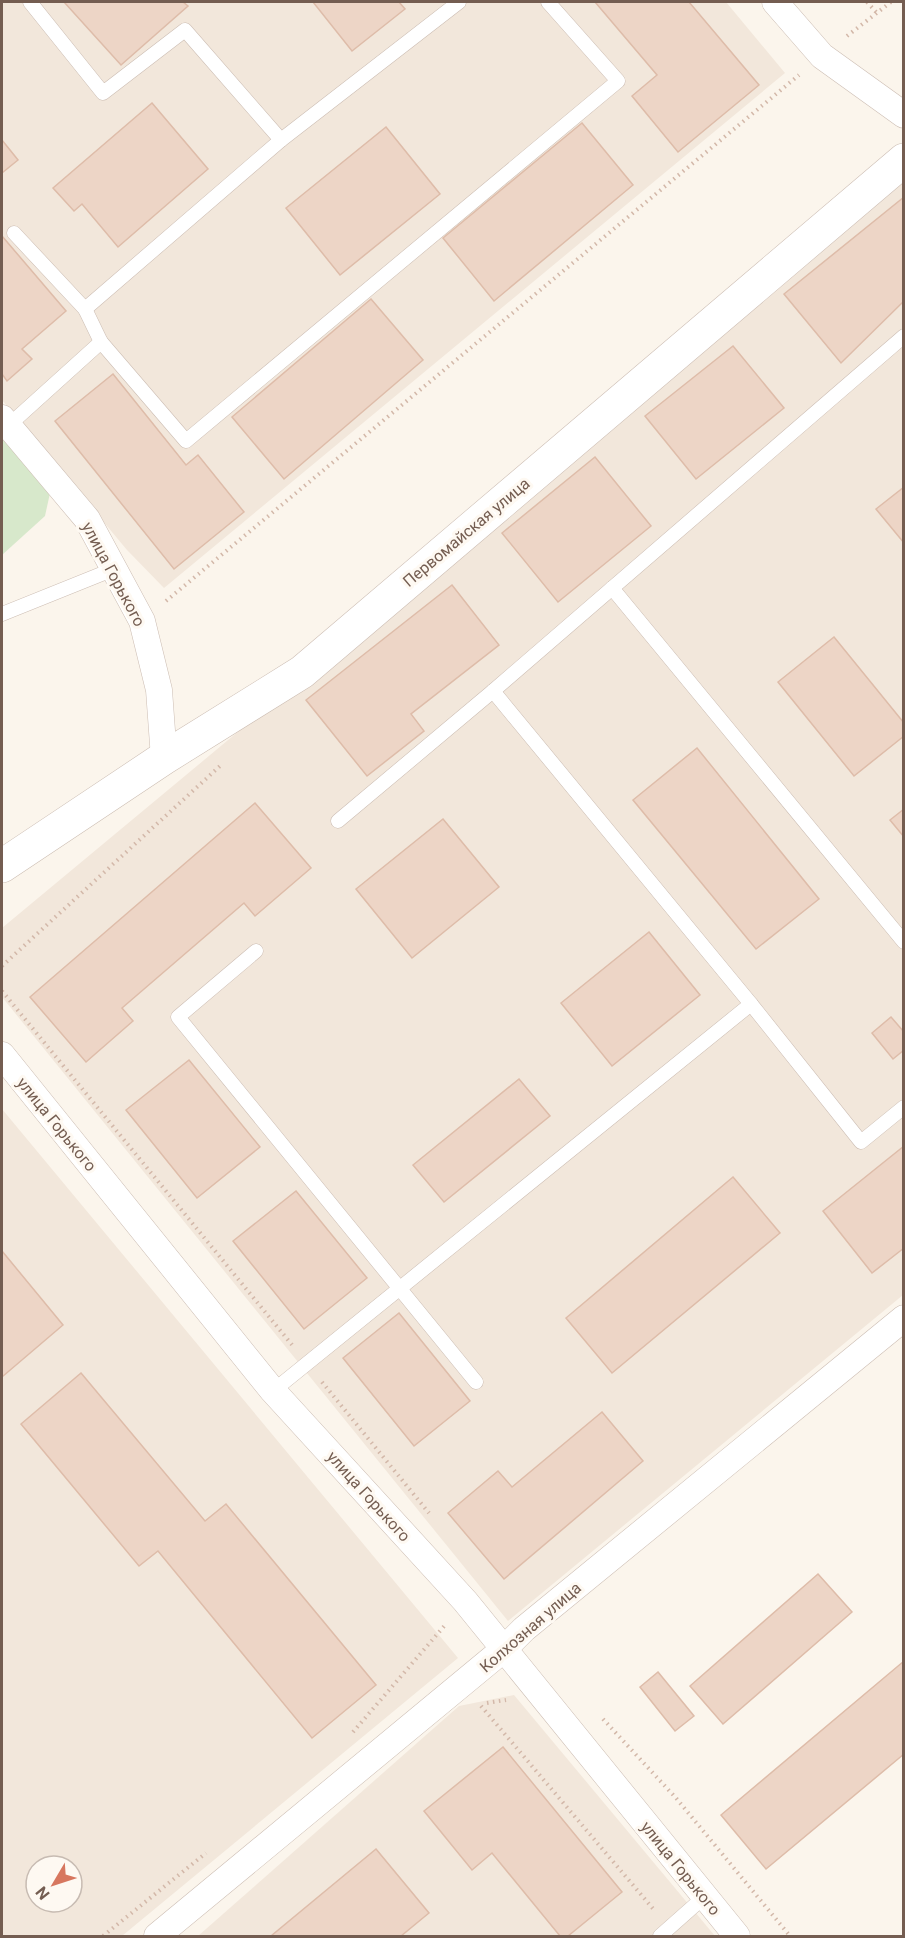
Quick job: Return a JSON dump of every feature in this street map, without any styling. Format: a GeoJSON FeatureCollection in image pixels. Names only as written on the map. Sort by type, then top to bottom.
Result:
{"type":"FeatureCollection","features":[{"type":"Feature","properties":{"kind":"street"},"geometry":{"type":"LineString","coordinates":[[775,2],[822,56],[903,115]]}},
{"type":"Feature","properties":{"kind":"street","name":"Первомайская улица"},"geometry":{"type":"LineString","coordinates":[[2,866],[164,758],[302,672],[903,160]]}},
{"type":"Feature","properties":{"kind":"street","name":"улица Горького"},"geometry":{"type":"LineString","coordinates":[[5,422],[87,519],[142,621],[159,690],[164,758]]}},
{"type":"Feature","properties":{"kind":"street","name":"улица Горького"},"geometry":{"type":"LineString","coordinates":[[2,1055],[273,1391],[465,1601],[737,1936]]}},
{"type":"Feature","properties":{"kind":"street","name":"Колхозная улица"},"geometry":{"type":"LineString","coordinates":[[157,1936],[504,1650],[533,1622],[903,1318]]}},
{"type":"Feature","properties":{"kind":"lane"},"geometry":{"type":"LineString","coordinates":[[30,2],[103,93],[185,30],[280,140]]}},
{"type":"Feature","properties":{"kind":"lane"},"geometry":{"type":"LineString","coordinates":[[85,309],[280,140],[459,2]]}},
{"type":"Feature","properties":{"kind":"lane"},"geometry":{"type":"LineString","coordinates":[[14,233],[85,309],[101,342],[186,441],[618,81],[548,2]]}},
{"type":"Feature","properties":{"kind":"lane"},"geometry":{"type":"LineString","coordinates":[[338,821],[493,691],[903,336]]}},
{"type":"Feature","properties":{"kind":"lane"},"geometry":{"type":"LineString","coordinates":[[5,422],[101,342]]}},
{"type":"Feature","properties":{"kind":"lane"},"geometry":{"type":"LineString","coordinates":[[2,614],[114,569]]}},
{"type":"Feature","properties":{"kind":"lane"},"geometry":{"type":"LineString","coordinates":[[612,588],[903,942]]}},
{"type":"Feature","properties":{"kind":"lane"},"geometry":{"type":"LineString","coordinates":[[493,691],[751,1004],[861,1142],[903,1107]]}},
{"type":"Feature","properties":{"kind":"lane"},"geometry":{"type":"LineString","coordinates":[[256,951],[178,1017],[402,1288],[476,1382]]}},
{"type":"Feature","properties":{"kind":"lane"},"geometry":{"type":"LineString","coordinates":[[273,1391],[751,1004]]}},
{"type":"Feature","properties":{"kind":"lane"},"geometry":{"type":"LineString","coordinates":[[665,1932],[704,1897]]}},
{"type":"Feature","properties":{"kind":"path"},"geometry":{"type":"LineString","coordinates":[[867,2],[876,12]]}},
{"type":"Feature","properties":{"kind":"path"},"geometry":{"type":"LineString","coordinates":[[142,621],[822,56],[891,2]]}},
{"type":"Feature","properties":{"kind":"path"},"geometry":{"type":"LineString","coordinates":[[2,991],[434,1519]]}},
{"type":"Feature","properties":{"kind":"path"},"geometry":{"type":"LineString","coordinates":[[351,1735],[465,1601]]}},
{"type":"Feature","properties":{"kind":"path"},"geometry":{"type":"LineString","coordinates":[[471,1712],[480,1705],[665,1932]]}},
{"type":"Feature","properties":{"kind":"path"},"geometry":{"type":"LineString","coordinates":[[598,1713],[676,1798],[790,1936]]}},
{"type":"Feature","properties":{"kind":"path"},"geometry":{"type":"LineString","coordinates":[[103,1936],[213,1847]]}},
{"type":"Feature","properties":{"kind":"shaded area"},"geometry":{"type":"Polygon","coordinates":[[[2,2],[726,2],[785,73],[164,588],[127,550],[2,400],[2,2]]]}},
{"type":"Feature","properties":{"kind":"shaded area"},"geometry":{"type":"Polygon","coordinates":[[[903,179],[903,1295],[508,1621],[2,997],[2,928],[903,179]]]}},
{"type":"Feature","properties":{"kind":"shaded area"},"geometry":{"type":"Polygon","coordinates":[[[2,1109],[458,1658],[122,1936],[2,1936],[2,1109]]]}},
{"type":"Feature","properties":{"kind":"shaded area"},"geometry":{"type":"Polygon","coordinates":[[[514,1695],[715,1936],[198,1936],[459,1706],[514,1695]]]}},
{"type":"Feature","properties":{"kind":"green space"},"geometry":{"type":"Polygon","coordinates":[[[2,436],[50,493],[45,516],[2,555],[2,436]]]}},
{"type":"Feature","properties":{"kind":"building"},"geometry":{"type":"Polygon","coordinates":[[[64,2],[183,2],[188,6],[121,65],[64,2]]]}},
{"type":"Feature","properties":{"kind":"building"},"geometry":{"type":"Polygon","coordinates":[[[313,2],[399,2],[405,9],[352,51],[313,2]]]}},
{"type":"Feature","properties":{"kind":"building"},"geometry":{"type":"Polygon","coordinates":[[[595,2],[689,2],[759,85],[678,152],[632,96],[657,75],[595,2]]]}},
{"type":"Feature","properties":{"kind":"building"},"geometry":{"type":"Polygon","coordinates":[[[152,103],[208,169],[118,247],[82,204],[74,211],[53,188],[152,103]]]}},
{"type":"Feature","properties":{"kind":"building"},"geometry":{"type":"Polygon","coordinates":[[[582,123],[633,185],[494,301],[443,238],[582,123]]]}},
{"type":"Feature","properties":{"kind":"building"},"geometry":{"type":"Polygon","coordinates":[[[386,127],[440,194],[340,275],[286,208],[386,127]]]}},
{"type":"Feature","properties":{"kind":"building"},"geometry":{"type":"Polygon","coordinates":[[[2,140],[18,160],[2,173],[2,140]]]}},
{"type":"Feature","properties":{"kind":"building"},"geometry":{"type":"Polygon","coordinates":[[[904,197],[904,301],[841,363],[784,294],[904,197]]]}},
{"type":"Feature","properties":{"kind":"building"},"geometry":{"type":"Polygon","coordinates":[[[2,236],[66,311],[22,349],[32,359],[7,381],[2,374],[2,236]]]}},
{"type":"Feature","properties":{"kind":"building"},"geometry":{"type":"Polygon","coordinates":[[[371,299],[423,360],[284,479],[232,417],[371,299]]]}},
{"type":"Feature","properties":{"kind":"building"},"geometry":{"type":"Polygon","coordinates":[[[733,346],[784,408],[696,479],[645,416],[733,346]]]}},
{"type":"Feature","properties":{"kind":"building"},"geometry":{"type":"Polygon","coordinates":[[[113,374],[186,465],[198,455],[244,512],[174,569],[55,421],[113,374]]]}},
{"type":"Feature","properties":{"kind":"building"},"geometry":{"type":"Polygon","coordinates":[[[595,457],[651,526],[558,602],[502,533],[595,457]]]}},
{"type":"Feature","properties":{"kind":"building"},"geometry":{"type":"Polygon","coordinates":[[[904,487],[904,543],[876,509],[904,487]]]}},
{"type":"Feature","properties":{"kind":"building"},"geometry":{"type":"Polygon","coordinates":[[[452,585],[499,645],[411,714],[424,731],[367,776],[306,700],[452,585]]]}},
{"type":"Feature","properties":{"kind":"building"},"geometry":{"type":"Polygon","coordinates":[[[834,637],[904,723],[904,736],[854,776],[778,682],[834,637]]]}},
{"type":"Feature","properties":{"kind":"building"},"geometry":{"type":"Polygon","coordinates":[[[697,748],[819,899],[756,949],[633,800],[697,748]]]}},
{"type":"Feature","properties":{"kind":"building"},"geometry":{"type":"Polygon","coordinates":[[[255,803],[311,868],[255,916],[244,903],[122,1008],[133,1021],[86,1062],[30,997],[255,803]]]}},
{"type":"Feature","properties":{"kind":"building"},"geometry":{"type":"Polygon","coordinates":[[[904,809],[904,837],[890,820],[904,809]]]}},
{"type":"Feature","properties":{"kind":"building"},"geometry":{"type":"Polygon","coordinates":[[[443,819],[499,887],[412,958],[356,889],[443,819]]]}},
{"type":"Feature","properties":{"kind":"building"},"geometry":{"type":"Polygon","coordinates":[[[649,932],[700,995],[612,1066],[561,1003],[649,932]]]}},
{"type":"Feature","properties":{"kind":"building"},"geometry":{"type":"Polygon","coordinates":[[[891,1017],[904,1032],[904,1050],[893,1059],[872,1033],[891,1017]]]}},
{"type":"Feature","properties":{"kind":"building"},"geometry":{"type":"Polygon","coordinates":[[[189,1060],[260,1147],[197,1198],[126,1110],[189,1060]]]}},
{"type":"Feature","properties":{"kind":"building"},"geometry":{"type":"Polygon","coordinates":[[[519,1079],[550,1116],[444,1202],[413,1165],[519,1079]]]}},
{"type":"Feature","properties":{"kind":"building"},"geometry":{"type":"Polygon","coordinates":[[[904,1146],[904,1248],[872,1273],[823,1211],[904,1146]]]}},
{"type":"Feature","properties":{"kind":"building"},"geometry":{"type":"Polygon","coordinates":[[[733,1177],[780,1233],[612,1373],[566,1318],[733,1177]]]}},
{"type":"Feature","properties":{"kind":"building"},"geometry":{"type":"Polygon","coordinates":[[[296,1191],[367,1278],[304,1329],[233,1241],[296,1191]]]}},
{"type":"Feature","properties":{"kind":"building"},"geometry":{"type":"Polygon","coordinates":[[[2,1251],[63,1325],[2,1377],[2,1251]]]}},
{"type":"Feature","properties":{"kind":"building"},"geometry":{"type":"Polygon","coordinates":[[[399,1313],[470,1401],[414,1446],[343,1358],[399,1313]]]}},
{"type":"Feature","properties":{"kind":"building"},"geometry":{"type":"Polygon","coordinates":[[[81,1373],[205,1521],[226,1504],[376,1685],[312,1738],[158,1551],[139,1566],[21,1424],[81,1373]]]}},
{"type":"Feature","properties":{"kind":"building"},"geometry":{"type":"Polygon","coordinates":[[[602,1412],[643,1461],[504,1579],[448,1513],[498,1471],[512,1487],[602,1412]]]}},
{"type":"Feature","properties":{"kind":"building"},"geometry":{"type":"Polygon","coordinates":[[[818,1574],[852,1612],[723,1724],[690,1686],[818,1574]]]}},
{"type":"Feature","properties":{"kind":"building"},"geometry":{"type":"Polygon","coordinates":[[[904,1661],[904,1754],[766,1869],[721,1815],[904,1661]]]}},
{"type":"Feature","properties":{"kind":"building"},"geometry":{"type":"Polygon","coordinates":[[[658,1672],[694,1716],[675,1731],[640,1687],[658,1672]]]}},
{"type":"Feature","properties":{"kind":"building"},"geometry":{"type":"Polygon","coordinates":[[[503,1747],[622,1892],[568,1936],[560,1936],[492,1853],[472,1870],[424,1811],[503,1747]]]}},
{"type":"Feature","properties":{"kind":"building"},"geometry":{"type":"Polygon","coordinates":[[[376,1849],[429,1913],[401,1936],[271,1936],[376,1849]]]}}]}
